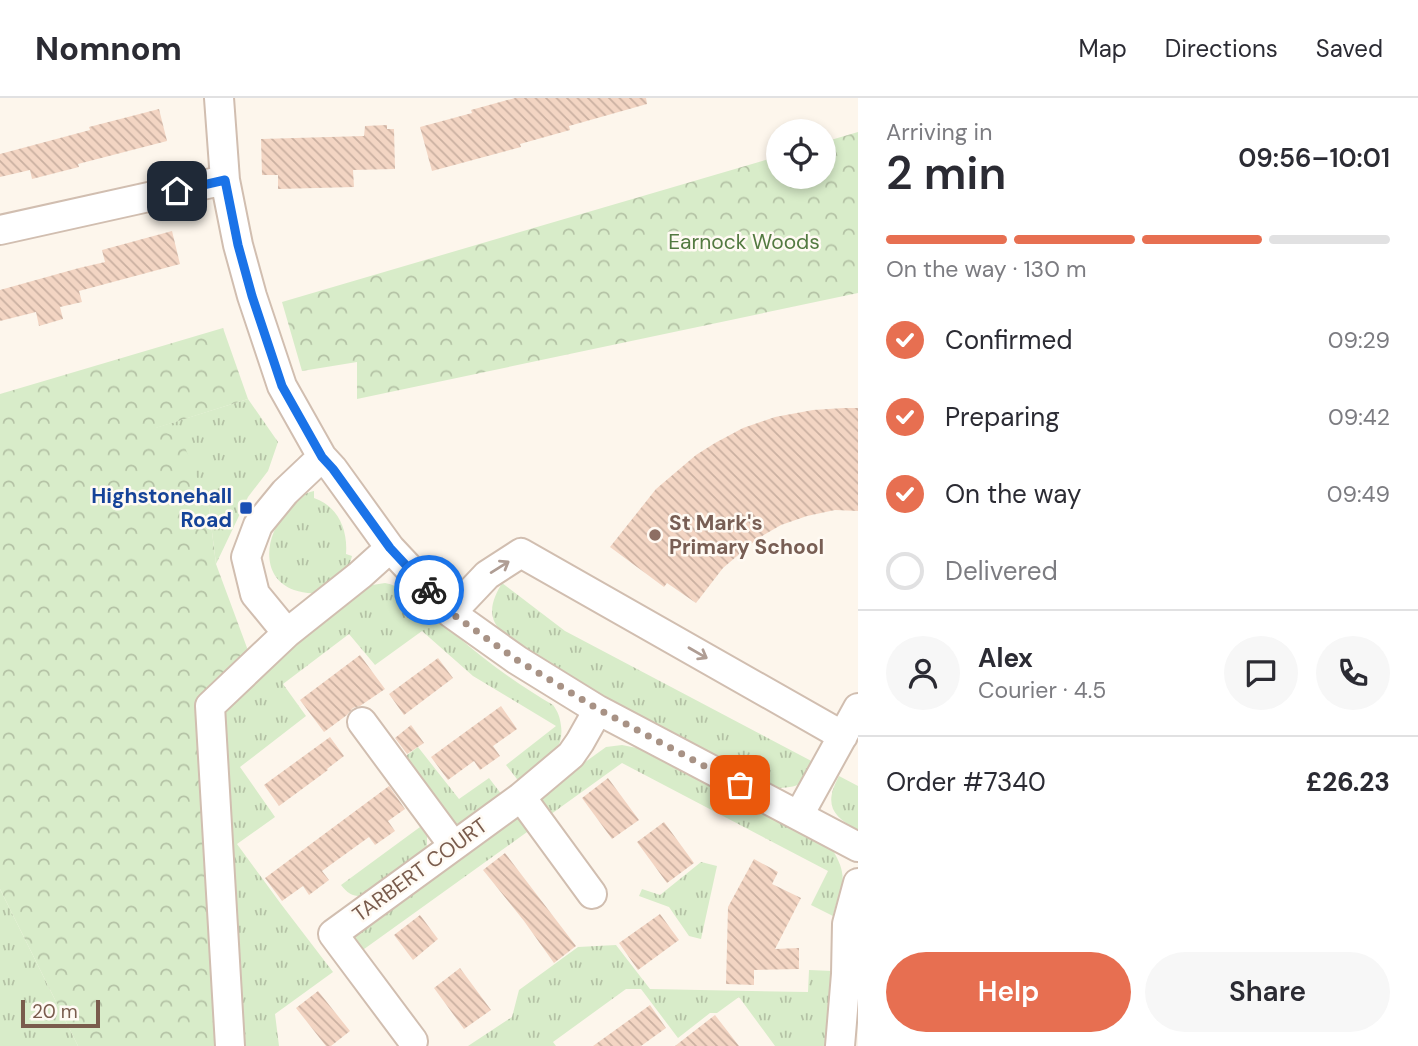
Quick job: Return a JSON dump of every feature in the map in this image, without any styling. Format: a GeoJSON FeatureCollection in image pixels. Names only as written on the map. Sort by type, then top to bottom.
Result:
{"type":"FeatureCollection","features":[{"type":"Feature","properties":{"kind":"street"},"geometry":{"type":"LineString","coordinates":[[219,98],[225,180],[238,245],[282,386],[322,457],[390,548],[451,613],[517,660],[598,709],[858,847]]}},
{"type":"Feature","properties":{"kind":"street"},"geometry":{"type":"LineString","coordinates":[[0,230],[225,180]]}},
{"type":"Feature","properties":{"kind":"street"},"geometry":{"type":"LineString","coordinates":[[287,633],[255,594],[246,557],[258,525],[285,492],[322,457]]}},
{"type":"Feature","properties":{"kind":"street"},"geometry":{"type":"LineString","coordinates":[[230,1046],[210,706],[287,633],[390,548]]}},
{"type":"Feature","properties":{"kind":"street"},"geometry":{"type":"LineString","coordinates":[[451,613],[487,575],[521,553],[843,736]]}},
{"type":"Feature","properties":{"kind":"street"},"geometry":{"type":"LineString","coordinates":[[799,815],[858,708]]}},
{"type":"Feature","properties":{"kind":"street","name":"TARBERT COURT"},"geometry":{"type":"LineString","coordinates":[[413,1041],[333,934],[521,797],[571,755],[598,709]]}},
{"type":"Feature","properties":{"kind":"street"},"geometry":{"type":"LineString","coordinates":[[362,722],[453,845]]}},
{"type":"Feature","properties":{"kind":"street"},"geometry":{"type":"LineString","coordinates":[[521,797],[592,894]]}},
{"type":"Feature","properties":{"kind":"street"},"geometry":{"type":"LineString","coordinates":[[841,1046],[846,924],[858,883]]}},
{"type":"Feature","properties":{"kind":"green space","name":"Earnock Woods"},"geometry":{"type":"Polygon","coordinates":[[[858,132],[858,293],[357,399],[357,362],[302,371],[282,302],[766,160],[766,189],[836,189],[836,138],[858,132]]]}},
{"type":"Feature","properties":{"kind":"green space"},"geometry":{"type":"Polygon","coordinates":[[[223,328],[248,399],[156,428],[182,440],[209,508],[216,564],[253,664],[210,706],[230,1046],[78,1046],[0,889],[0,394],[223,328]]]}},
{"type":"Feature","properties":{"kind":"green space"},"geometry":{"type":"Polygon","coordinates":[[[248,399],[278,442],[268,471],[248,497],[216,564],[209,508],[155,428],[248,399]]]}},
{"type":"Feature","properties":{"kind":"green space"},"geometry":{"type":"Polygon","coordinates":[[[314,491],[314,498],[329,507],[340,520],[345,536],[346,554],[352,556],[341,576],[320,591],[311,593],[294,590],[283,584],[275,576],[269,556],[273,533],[278,523],[298,500],[314,491]]]}},
{"type":"Feature","properties":{"kind":"green space"},"geometry":{"type":"Polygon","coordinates":[[[385,583],[414,597],[478,654],[553,705],[561,723],[559,744],[549,759],[520,783],[506,765],[556,726],[473,676],[422,631],[375,665],[349,634],[283,684],[306,716],[240,767],[275,817],[237,844],[333,972],[275,1014],[279,1046],[230,1046],[210,706],[352,594],[366,586],[385,583]]]}},
{"type":"Feature","properties":{"kind":"green space"},"geometry":{"type":"Polygon","coordinates":[[[502,583],[565,631],[819,765],[802,782],[778,788],[570,677],[523,648],[498,628],[492,607],[502,583]]]}},
{"type":"Feature","properties":{"kind":"green space"},"geometry":{"type":"Polygon","coordinates":[[[622,745],[637,748],[832,849],[843,876],[833,916],[811,905],[828,871],[622,763],[547,817],[534,799],[606,747],[622,745]]]}},
{"type":"Feature","properties":{"kind":"green space"},"geometry":{"type":"Polygon","coordinates":[[[418,747],[459,799],[489,778],[502,795],[463,825],[450,822],[407,762],[407,755],[418,747]]]}},
{"type":"Feature","properties":{"kind":"green space"},"geometry":{"type":"Polygon","coordinates":[[[839,776],[858,786],[858,830],[842,820],[833,808],[832,794],[839,776]]]}},
{"type":"Feature","properties":{"kind":"green space"},"geometry":{"type":"Polygon","coordinates":[[[520,809],[534,827],[360,952],[349,934],[520,809]]]}},
{"type":"Feature","properties":{"kind":"green space"},"geometry":{"type":"Polygon","coordinates":[[[420,827],[427,836],[427,846],[365,896],[351,894],[341,885],[420,827]]]}},
{"type":"Feature","properties":{"kind":"green space"},"geometry":{"type":"Polygon","coordinates":[[[701,862],[717,866],[701,939],[689,936],[669,907],[639,896],[642,889],[660,895],[701,862]]]}},
{"type":"Feature","properties":{"kind":"green space"},"geometry":{"type":"Polygon","coordinates":[[[0,889],[78,1046],[0,1046],[0,889]]]}},
{"type":"Feature","properties":{"kind":"green space"},"geometry":{"type":"Polygon","coordinates":[[[616,945],[650,989],[808,992],[809,970],[833,971],[829,1046],[775,1046],[739,997],[717,1013],[710,1013],[678,1038],[641,989],[626,989],[553,1042],[556,1046],[468,1046],[512,1017],[519,990],[578,947],[616,945]]]}},
{"type":"Feature","properties":{"kind":"building"},"geometry":{"type":"Polygon","coordinates":[[[515,98],[646,98],[647,104],[569,126],[570,130],[520,144],[521,147],[432,171],[420,127],[515,98]]]}},
{"type":"Feature","properties":{"kind":"building"},"geometry":{"type":"Polygon","coordinates":[[[159,109],[167,141],[32,179],[30,170],[0,177],[0,154],[159,109]]]}},
{"type":"Feature","properties":{"kind":"building"},"geometry":{"type":"Polygon","coordinates":[[[387,125],[387,129],[394,129],[395,169],[353,170],[354,187],[278,189],[278,175],[262,175],[261,139],[364,136],[365,126],[387,125]]]}},
{"type":"Feature","properties":{"kind":"building"},"geometry":{"type":"Polygon","coordinates":[[[172,231],[180,264],[79,291],[82,302],[60,307],[63,319],[39,326],[36,312],[0,321],[0,290],[105,262],[102,250],[172,231]]]}},
{"type":"Feature","properties":{"kind":"building"},"geometry":{"type":"Polygon","coordinates":[[[858,408],[858,511],[835,510],[781,525],[757,539],[723,568],[696,603],[667,583],[664,587],[610,547],[656,489],[696,455],[715,443],[743,428],[775,417],[858,408]]]}},
{"type":"Feature","properties":{"kind":"building"},"geometry":{"type":"Polygon","coordinates":[[[360,655],[385,689],[353,708],[324,732],[300,700],[360,655]]]}},
{"type":"Feature","properties":{"kind":"building"},"geometry":{"type":"Polygon","coordinates":[[[438,658],[453,678],[404,715],[389,694],[438,658]]]}},
{"type":"Feature","properties":{"kind":"building"},"geometry":{"type":"Polygon","coordinates":[[[501,706],[517,729],[493,746],[500,756],[480,770],[474,761],[448,780],[431,757],[501,706]]]}},
{"type":"Feature","properties":{"kind":"building"},"geometry":{"type":"Polygon","coordinates":[[[411,725],[424,743],[407,754],[395,738],[411,725]]]}},
{"type":"Feature","properties":{"kind":"building"},"geometry":{"type":"Polygon","coordinates":[[[330,737],[344,756],[279,806],[264,785],[330,737]]]}},
{"type":"Feature","properties":{"kind":"building"},"geometry":{"type":"Polygon","coordinates":[[[608,778],[639,820],[612,839],[582,798],[608,778]]]}},
{"type":"Feature","properties":{"kind":"building"},"geometry":{"type":"Polygon","coordinates":[[[389,786],[405,809],[388,821],[395,831],[375,845],[369,837],[322,871],[329,880],[309,895],[303,886],[282,901],[265,878],[389,786]]]}},
{"type":"Feature","properties":{"kind":"building"},"geometry":{"type":"Polygon","coordinates":[[[664,822],[694,863],[667,883],[637,842],[664,822]]]}},
{"type":"Feature","properties":{"kind":"building"},"geometry":{"type":"Polygon","coordinates":[[[505,853],[576,946],[554,963],[483,870],[505,853]]]}},
{"type":"Feature","properties":{"kind":"building"},"geometry":{"type":"Polygon","coordinates":[[[754,859],[778,872],[772,884],[801,898],[775,949],[799,948],[799,969],[754,970],[754,985],[726,984],[728,907],[754,859]]]}},
{"type":"Feature","properties":{"kind":"building"},"geometry":{"type":"Polygon","coordinates":[[[660,914],[679,940],[638,970],[619,943],[660,914]]]}},
{"type":"Feature","properties":{"kind":"building"},"geometry":{"type":"Polygon","coordinates":[[[420,915],[438,939],[413,960],[394,935],[420,915]]]}},
{"type":"Feature","properties":{"kind":"building"},"geometry":{"type":"Polygon","coordinates":[[[460,968],[491,1010],[464,1029],[434,988],[460,968]]]}},
{"type":"Feature","properties":{"kind":"building"},"geometry":{"type":"Polygon","coordinates":[[[318,991],[350,1031],[331,1046],[326,1046],[296,1008],[318,991]]]}},
{"type":"Feature","properties":{"kind":"building"},"geometry":{"type":"Polygon","coordinates":[[[650,1005],[666,1028],[641,1046],[593,1046],[650,1005]]]}},
{"type":"Feature","properties":{"kind":"building"},"geometry":{"type":"Polygon","coordinates":[[[715,1015],[739,1046],[675,1046],[715,1015]]]}},
{"type":"Feature","properties":{"kind":"way so far"},"geometry":{"type":"LineString","coordinates":[[429,590],[451,613],[517,660],[598,709],[740,785]]}},
{"type":"Feature","properties":{"kind":"place","name":"Highstonehall Road"},"geometry":{"type":"Point","coordinates":[246,508]}},
{"type":"Feature","properties":{"kind":"place","name":"St Mark's Primary School"},"geometry":{"type":"Point","coordinates":[655,535]}},
{"type":"Feature","properties":{"kind":"route"},"geometry":{"type":"LineString","coordinates":[[177,191],[225,180],[252,296],[282,386],[322,457],[390,548],[429,590]]}}]}
